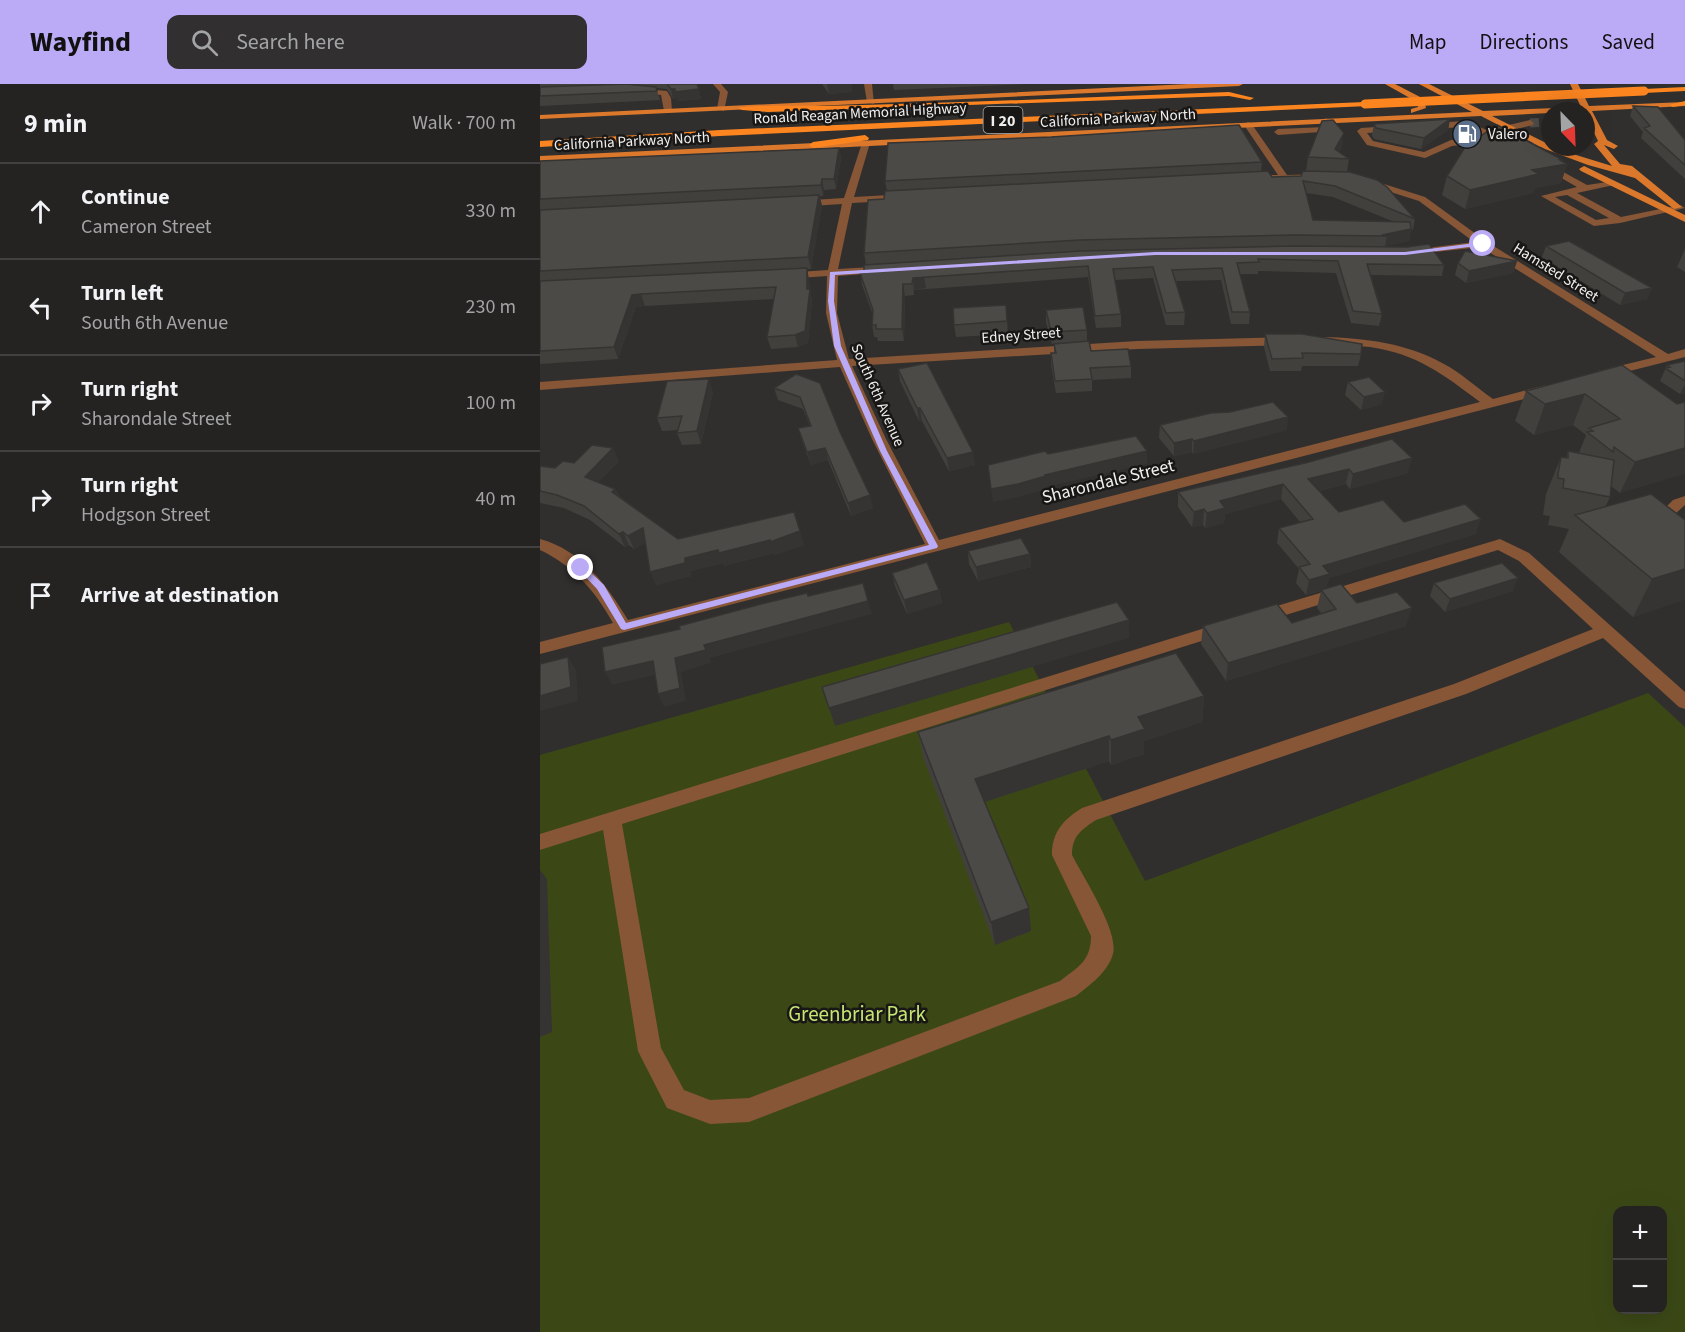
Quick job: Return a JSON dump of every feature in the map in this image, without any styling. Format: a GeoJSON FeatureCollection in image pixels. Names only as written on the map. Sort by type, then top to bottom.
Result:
{"type":"FeatureCollection","features":[{"type":"Feature","properties":{"kind":"highway"},"geometry":{"type":"LineString","coordinates":[[1378,92],[1458,88]]}},
{"type":"Feature","properties":{"kind":"highway","name":"Ronald Reagan Memorial Highway"},"geometry":{"type":"LineString","coordinates":[[540,144],[1685,89]]}},
{"type":"Feature","properties":{"kind":"highway"},"geometry":{"type":"LineString","coordinates":[[742,108],[768,110],[845,108],[1229,94],[1250,98]]}},
{"type":"Feature","properties":{"kind":"highway","name":"Ronald Reagan Memorial Highway"},"geometry":{"type":"LineString","coordinates":[[783,119],[1262,97]]}},
{"type":"Feature","properties":{"kind":"highway"},"geometry":{"type":"LineString","coordinates":[[813,145],[900,135],[1323,111],[1365,104]]}},
{"type":"Feature","properties":{"kind":"main road"},"geometry":{"type":"LineString","coordinates":[[540,117],[1239,84]]}},
{"type":"Feature","properties":{"kind":"main road"},"geometry":{"type":"LineString","coordinates":[[1356,119],[1413,111],[1423,106],[1421,102],[1389,84]]}},
{"type":"Feature","properties":{"kind":"main road"},"geometry":{"type":"LineString","coordinates":[[1423,84],[1541,144]]}},
{"type":"Feature","properties":{"kind":"main road"},"geometry":{"type":"LineString","coordinates":[[1574,84],[1583,102]]}},
{"type":"Feature","properties":{"kind":"main road"},"geometry":{"type":"LineString","coordinates":[[1605,84],[1610,94],[1622,100],[1638,104],[1669,105]]}},
{"type":"Feature","properties":{"kind":"main road"},"geometry":{"type":"LineString","coordinates":[[1595,126],[1620,111],[1645,106],[1685,104]]}},
{"type":"Feature","properties":{"kind":"main road","name":"California Parkway North"},"geometry":{"type":"LineString","coordinates":[[1595,109],[1645,106]]}},
{"type":"Feature","properties":{"kind":"main road","name":"California Parkway North"},"geometry":{"type":"LineString","coordinates":[[540,159],[1541,111]]}},
{"type":"Feature","properties":{"kind":"main road"},"geometry":{"type":"LineString","coordinates":[[1595,130],[1603,142],[1613,146],[1627,164],[1682,210]]}},
{"type":"Feature","properties":{"kind":"main road"},"geometry":{"type":"LineString","coordinates":[[1603,142],[1598,144],[1617,166],[1627,164]]}},
{"type":"Feature","properties":{"kind":"main road"},"geometry":{"type":"LineString","coordinates":[[1558,156],[1685,219]]}},
{"type":"Feature","properties":{"kind":"main road"},"geometry":{"type":"LineString","coordinates":[[1572,156],[1591,163],[1627,164]]}},
{"type":"Feature","properties":{"kind":"main road"},"geometry":{"type":"LineString","coordinates":[[1577,165],[1607,174],[1627,164]]}},
{"type":"Feature","properties":{"kind":"street"},"geometry":{"type":"LineString","coordinates":[[717,84],[724,92],[721,109]]}},
{"type":"Feature","properties":{"kind":"street"},"geometry":{"type":"LineString","coordinates":[[868,84],[870,100]]}},
{"type":"Feature","properties":{"kind":"street"},"geometry":{"type":"LineString","coordinates":[[627,89],[664,93],[667,98],[668,111]]}},
{"type":"Feature","properties":{"kind":"street"},"geometry":{"type":"LineString","coordinates":[[1402,118],[1409,126]]}},
{"type":"Feature","properties":{"kind":"street"},"geometry":{"type":"LineString","coordinates":[[1278,132],[1332,129],[1326,121]]}},
{"type":"Feature","properties":{"kind":"street"},"geometry":{"type":"LineString","coordinates":[[1485,133],[1530,123]]}},
{"type":"Feature","properties":{"kind":"street"},"geometry":{"type":"LineString","coordinates":[[1464,124],[1493,139],[1451,143],[1425,155],[1371,143],[1361,131],[1423,126],[1464,124]]}},
{"type":"Feature","properties":{"kind":"street"},"geometry":{"type":"LineString","coordinates":[[1248,125],[1283,176]]}},
{"type":"Feature","properties":{"kind":"street"},"geometry":{"type":"LineString","coordinates":[[1423,126],[1451,143]]}},
{"type":"Feature","properties":{"kind":"street","name":"South 6th Avenue"},"geometry":{"type":"LineString","coordinates":[[866,143],[847,201],[832,273],[834,328],[844,363],[883,451],[934,546]]}},
{"type":"Feature","properties":{"kind":"street"},"geometry":{"type":"LineString","coordinates":[[1541,146],[1515,149],[1585,188]]}},
{"type":"Feature","properties":{"kind":"street"},"geometry":{"type":"LineString","coordinates":[[1241,179],[1283,176],[1328,177]]}},
{"type":"Feature","properties":{"kind":"street","name":"Hamsted Street"},"geometry":{"type":"LineString","coordinates":[[1358,180],[1422,199],[1483,244],[1666,358]]}},
{"type":"Feature","properties":{"kind":"street"},"geometry":{"type":"LineString","coordinates":[[1611,183],[1546,196],[1594,223],[1682,210]]}},
{"type":"Feature","properties":{"kind":"street"},"geometry":{"type":"LineString","coordinates":[[1568,192],[1620,220]]}},
{"type":"Feature","properties":{"kind":"street"},"geometry":{"type":"LineString","coordinates":[[788,204],[916,197]]}},
{"type":"Feature","properties":{"kind":"street"},"geometry":{"type":"LineString","coordinates":[[1394,253],[1424,252],[1483,244]]}},
{"type":"Feature","properties":{"kind":"street"},"geometry":{"type":"LineString","coordinates":[[774,276],[903,268]]}},
{"type":"Feature","properties":{"kind":"street","name":"Edney Street"},"geometry":{"type":"LineString","coordinates":[[540,386],[844,363],[1137,345],[1269,340],[1340,341],[1365,344],[1423,358],[1440,367],[1490,403]]}},
{"type":"Feature","properties":{"kind":"street"},"geometry":{"type":"LineString","coordinates":[[1589,378],[1685,353]]}},
{"type":"Feature","properties":{"kind":"street","name":"Sharondale Street"},"geometry":{"type":"LineString","coordinates":[[540,648],[1556,386]]}},
{"type":"Feature","properties":{"kind":"street"},"geometry":{"type":"LineString","coordinates":[[1685,500],[1677,503],[1667,513],[1672,526],[1685,537]]}},
{"type":"Feature","properties":{"kind":"street"},"geometry":{"type":"LineString","coordinates":[[540,544],[558,551],[581,568],[600,587],[624,627]]}},
{"type":"Feature","properties":{"kind":"street"},"geometry":{"type":"LineString","coordinates":[[540,842],[1500,544],[1524,557],[1685,702]]}},
{"type":"Feature","properties":{"kind":"street"},"geometry":{"type":"LineString","coordinates":[[611,819],[650,1051],[676,1099],[710,1112],[749,1110],[1068,989],[1090,971],[1102,953],[1102,936],[1066,863],[1061,841],[1070,827],[1089,814],[1461,689],[1606,630]]}},
{"type":"Feature","properties":{"kind":"green space","name":"Greenbriar Park"},"geometry":{"type":"Polygon","coordinates":[[[1009,622],[1145,881],[1648,693],[1685,727],[1685,1332],[540,1332],[540,755],[1009,622]]]}},
{"type":"Feature","properties":{"kind":"building"},"geometry":{"type":"Polygon","coordinates":[[[626,84],[656,87],[657,91],[540,96],[540,87],[626,84]]]}},
{"type":"Feature","properties":{"kind":"building"},"geometry":{"type":"Polygon","coordinates":[[[667,84],[697,84],[699,89],[675,92],[675,89],[671,89],[667,84]]]}},
{"type":"Feature","properties":{"kind":"building"},"geometry":{"type":"Polygon","coordinates":[[[1633,106],[1658,107],[1685,140],[1685,165],[1644,128],[1650,126],[1633,106]]]}},
{"type":"Feature","properties":{"kind":"building"},"geometry":{"type":"Polygon","coordinates":[[[1450,119],[1424,138],[1376,128],[1374,124],[1450,119]]]}},
{"type":"Feature","properties":{"kind":"building"},"geometry":{"type":"Polygon","coordinates":[[[1333,120],[1344,133],[1335,149],[1349,159],[1308,157],[1322,121],[1333,120]]]}},
{"type":"Feature","properties":{"kind":"building"},"geometry":{"type":"Polygon","coordinates":[[[1239,125],[1262,162],[885,181],[888,143],[1051,137],[1239,125]]]}},
{"type":"Feature","properties":{"kind":"building"},"geometry":{"type":"Polygon","coordinates":[[[1497,125],[1541,148],[1541,156],[1555,156],[1567,164],[1532,170],[1539,174],[1470,190],[1447,176],[1465,147],[1497,125]]]}},
{"type":"Feature","properties":{"kind":"building"},"geometry":{"type":"Polygon","coordinates":[[[839,148],[834,179],[822,179],[821,185],[540,199],[540,161],[839,148]]]}},
{"type":"Feature","properties":{"kind":"building"},"geometry":{"type":"Polygon","coordinates":[[[1268,171],[1272,177],[1301,176],[1303,171],[1350,172],[1377,180],[1387,187],[1415,219],[1335,186],[1303,181],[1313,220],[1410,222],[1411,229],[1382,235],[1387,236],[1295,235],[1080,240],[864,253],[868,200],[884,199],[885,191],[1268,171]]]}},
{"type":"Feature","properties":{"kind":"building"},"geometry":{"type":"Polygon","coordinates":[[[819,195],[808,257],[540,271],[540,210],[819,195]]]}},
{"type":"Feature","properties":{"kind":"building"},"geometry":{"type":"Polygon","coordinates":[[[1569,241],[1652,288],[1625,293],[1546,246],[1569,241]]]}},
{"type":"Feature","properties":{"kind":"building"},"geometry":{"type":"Polygon","coordinates":[[[1429,244],[1444,265],[1367,264],[1382,314],[1353,311],[1338,261],[1258,259],[1259,262],[1237,263],[1250,312],[1232,312],[1222,268],[1172,270],[1185,312],[1166,313],[1153,267],[1113,269],[1121,314],[1095,316],[1088,266],[913,278],[912,284],[903,284],[902,329],[876,329],[876,325],[872,325],[873,310],[860,273],[864,273],[864,265],[1080,251],[1296,246],[1407,247],[1429,244]]]}},
{"type":"Feature","properties":{"kind":"building"},"geometry":{"type":"Polygon","coordinates":[[[1465,251],[1517,261],[1469,271],[1458,263],[1465,251]]]}},
{"type":"Feature","properties":{"kind":"building"},"geometry":{"type":"Polygon","coordinates":[[[807,268],[807,289],[810,289],[805,331],[795,335],[767,337],[776,287],[641,294],[632,295],[614,347],[540,351],[540,281],[807,268]]]}},
{"type":"Feature","properties":{"kind":"building"},"geometry":{"type":"Polygon","coordinates":[[[1006,305],[1007,321],[954,325],[953,308],[1006,305]]]}},
{"type":"Feature","properties":{"kind":"building"},"geometry":{"type":"Polygon","coordinates":[[[1083,307],[1087,330],[1051,332],[1046,310],[1083,307]]]}},
{"type":"Feature","properties":{"kind":"building"},"geometry":{"type":"Polygon","coordinates":[[[1265,334],[1302,334],[1362,344],[1361,354],[1302,353],[1303,358],[1272,359],[1265,334]]]}},
{"type":"Feature","properties":{"kind":"building"},"geometry":{"type":"Polygon","coordinates":[[[1089,341],[1091,351],[1128,349],[1131,366],[1090,368],[1092,379],[1055,381],[1051,353],[1056,353],[1054,344],[1089,341]]]}},
{"type":"Feature","properties":{"kind":"building"},"geometry":{"type":"Polygon","coordinates":[[[1685,361],[1685,381],[1665,368],[1670,367],[1667,365],[1685,361]]]}},
{"type":"Feature","properties":{"kind":"building"},"geometry":{"type":"Polygon","coordinates":[[[927,363],[973,452],[947,458],[920,408],[917,408],[898,369],[927,363]]]}},
{"type":"Feature","properties":{"kind":"building"},"geometry":{"type":"Polygon","coordinates":[[[1622,365],[1677,404],[1685,402],[1685,448],[1635,462],[1614,447],[1613,452],[1587,432],[1593,431],[1589,428],[1620,419],[1585,394],[1545,404],[1526,391],[1622,365]]]}},
{"type":"Feature","properties":{"kind":"building"},"geometry":{"type":"Polygon","coordinates":[[[796,374],[820,383],[870,495],[848,503],[825,448],[807,452],[798,428],[811,426],[800,397],[774,388],[796,374]]]}},
{"type":"Feature","properties":{"kind":"building"},"geometry":{"type":"Polygon","coordinates":[[[1369,377],[1385,392],[1364,397],[1348,382],[1369,377]]]}},
{"type":"Feature","properties":{"kind":"building"},"geometry":{"type":"Polygon","coordinates":[[[709,379],[697,431],[677,433],[682,416],[657,418],[667,381],[709,379]]]}},
{"type":"Feature","properties":{"kind":"building"},"geometry":{"type":"Polygon","coordinates":[[[1273,402],[1288,417],[1194,441],[1192,439],[1174,443],[1160,425],[1211,413],[1230,412],[1273,402]]]}},
{"type":"Feature","properties":{"kind":"building"},"geometry":{"type":"Polygon","coordinates":[[[1136,436],[1147,451],[991,489],[988,465],[1045,451],[1048,454],[1136,436]]]}},
{"type":"Feature","properties":{"kind":"building"},"geometry":{"type":"Polygon","coordinates":[[[1392,439],[1412,458],[1353,474],[1349,469],[1308,479],[1339,512],[1383,500],[1404,522],[1465,504],[1481,519],[1323,566],[1330,574],[1309,580],[1299,567],[1310,564],[1279,528],[1313,519],[1283,484],[1220,501],[1225,508],[1207,513],[1204,509],[1194,512],[1178,492],[1305,463],[1392,439]]]}},
{"type":"Feature","properties":{"kind":"building"},"geometry":{"type":"Polygon","coordinates":[[[592,445],[613,448],[585,477],[615,489],[612,492],[678,539],[794,512],[800,531],[770,542],[770,540],[719,553],[718,550],[685,558],[685,563],[650,572],[643,528],[628,536],[623,532],[619,534],[584,506],[540,491],[540,466],[555,468],[563,461],[574,463],[592,445]]]}},
{"type":"Feature","properties":{"kind":"building"},"geometry":{"type":"Polygon","coordinates":[[[1568,451],[1614,460],[1610,497],[1563,488],[1564,479],[1558,478],[1558,474],[1561,457],[1568,458],[1568,451]]]}},
{"type":"Feature","properties":{"kind":"building"},"geometry":{"type":"Polygon","coordinates":[[[1651,494],[1685,520],[1685,569],[1652,579],[1575,515],[1651,494]]]}},
{"type":"Feature","properties":{"kind":"building"},"geometry":{"type":"Polygon","coordinates":[[[1021,538],[1030,554],[976,567],[968,551],[1021,538]]]}},
{"type":"Feature","properties":{"kind":"building"},"geometry":{"type":"Polygon","coordinates":[[[927,562],[939,590],[904,600],[892,573],[927,562]]]}},
{"type":"Feature","properties":{"kind":"building"},"geometry":{"type":"Polygon","coordinates":[[[1502,563],[1518,578],[1450,599],[1434,583],[1502,563]]]}},
{"type":"Feature","properties":{"kind":"building"},"geometry":{"type":"Polygon","coordinates":[[[863,583],[868,601],[704,645],[706,650],[675,658],[680,688],[658,694],[653,661],[605,672],[602,647],[680,629],[679,626],[761,604],[863,583]]]}},
{"type":"Feature","properties":{"kind":"building"},"geometry":{"type":"Polygon","coordinates":[[[1341,584],[1357,603],[1397,592],[1412,608],[1228,663],[1203,626],[1277,604],[1292,623],[1336,609],[1321,590],[1341,584]]]}},
{"type":"Feature","properties":{"kind":"building"},"geometry":{"type":"Polygon","coordinates":[[[1117,602],[1129,620],[829,708],[822,687],[1117,602]]]}},
{"type":"Feature","properties":{"kind":"building"},"geometry":{"type":"Polygon","coordinates":[[[1176,653],[1204,696],[1138,717],[1145,729],[1111,740],[1109,736],[975,779],[1029,908],[991,922],[918,732],[1176,653]]]}},
{"type":"Feature","properties":{"kind":"building"},"geometry":{"type":"Polygon","coordinates":[[[568,657],[571,687],[540,696],[540,664],[568,657]]]}},
{"type":"Feature","properties":{"kind":"tunnel"},"geometry":{"type":"LineString","coordinates":[[1530,123],[1541,122]]}},
{"type":"Feature","properties":{"kind":"place","name":"Valero"},"geometry":{"type":"Point","coordinates":[1467,134]}},
{"type":"Feature","properties":{"kind":"route"},"geometry":{"type":"LineString","coordinates":[[581,568],[600,587],[624,627],[934,546],[883,451],[844,363],[834,328],[831,301],[832,273],[1155,254],[1405,253],[1483,244]]}}]}
